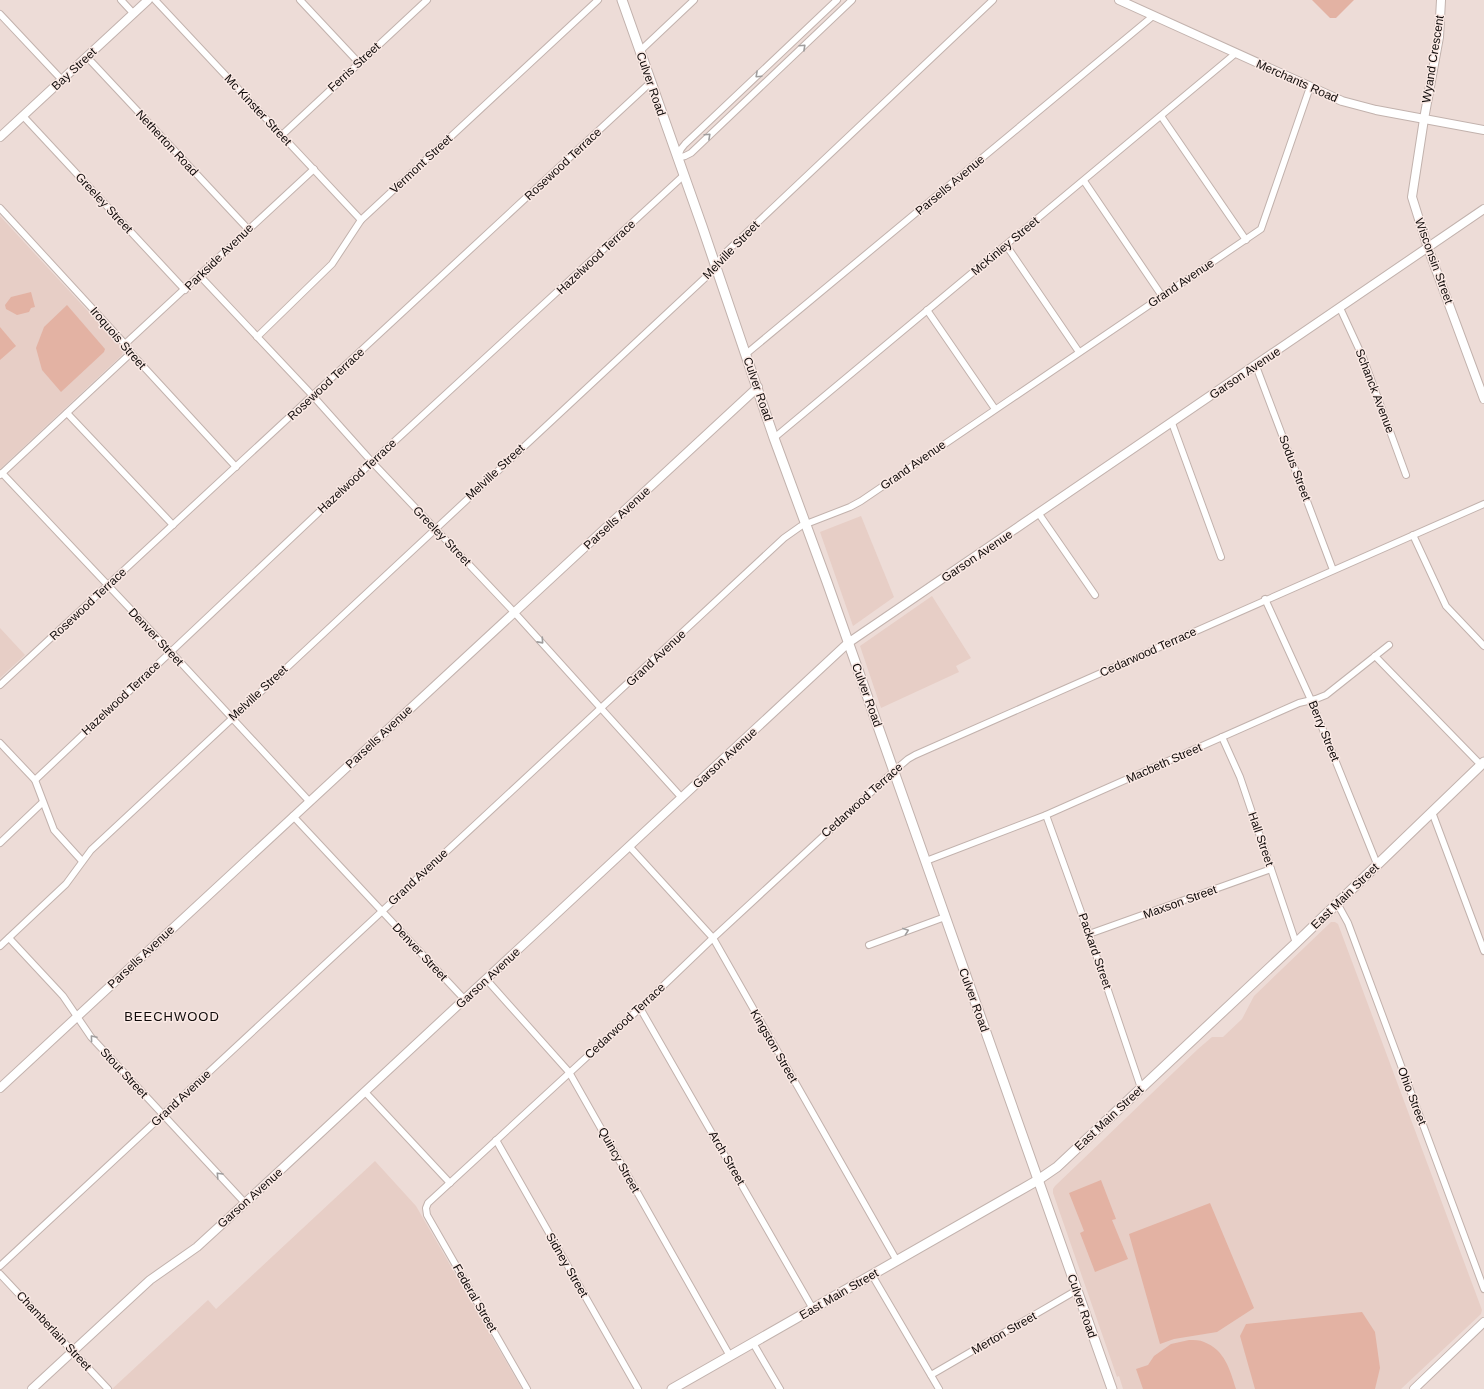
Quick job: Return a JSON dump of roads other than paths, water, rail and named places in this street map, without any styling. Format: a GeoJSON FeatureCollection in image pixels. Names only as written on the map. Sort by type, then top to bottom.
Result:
{"type":"FeatureCollection","features":[{"type":"Feature","properties":{"kind":"main road","name":"Culver Road"},"geometry":{"type":"LineString","coordinates":[[622,0],[758,387],[774,438],[926,860],[1112,1389]]}},
{"type":"Feature","properties":{"kind":"main road","name":"East Main Street"},"geometry":{"type":"LineString","coordinates":[[672,1389],[1038,1180],[1057,1166],[1296,943],[1483,763]]}},
{"type":"Feature","properties":{"kind":"street"},"geometry":{"type":"LineString","coordinates":[[121,0],[133,13]]}},
{"type":"Feature","properties":{"kind":"street","name":"Bay Street"},"geometry":{"type":"LineString","coordinates":[[0,137],[148,0]]}},
{"type":"Feature","properties":{"kind":"street","name":"Mc Kinster Street"},"geometry":{"type":"LineString","coordinates":[[155,0],[361,220]]}},
{"type":"Feature","properties":{"kind":"street"},"geometry":{"type":"LineString","coordinates":[[300,0],[359,62]]}},
{"type":"Feature","properties":{"kind":"street","name":"Ferris Street"},"geometry":{"type":"LineString","coordinates":[[282,135],[427,0]]}},
{"type":"Feature","properties":{"kind":"street","name":"Vermont Street"},"geometry":{"type":"LineString","coordinates":[[257,337],[332,264],[361,220],[598,0]]}},
{"type":"Feature","properties":{"kind":"street"},"geometry":{"type":"LineString","coordinates":[[640,51],[694,0]]}},
{"type":"Feature","properties":{"kind":"street"},"geometry":{"type":"LineString","coordinates":[[677,158],[685,144],[837,0]]}},
{"type":"Feature","properties":{"kind":"street"},"geometry":{"type":"LineString","coordinates":[[677,158],[691,153],[852,0]]}},
{"type":"Feature","properties":{"kind":"street","name":"Melville Street"},"geometry":{"type":"LineString","coordinates":[[0,946],[66,884],[91,850],[716,266],[722,256],[993,0]]}},
{"type":"Feature","properties":{"kind":"street","name":"Merchants Road"},"geometry":{"type":"LineString","coordinates":[[1119,0],[1310,87],[1351,104],[1484,130]]}},
{"type":"Feature","properties":{"kind":"street","name":"Wyand Crescent"},"geometry":{"type":"LineString","coordinates":[[1424,119],[1440,31],[1441,0]]}},
{"type":"Feature","properties":{"kind":"street"},"geometry":{"type":"LineString","coordinates":[[0,14],[62,80]]}},
{"type":"Feature","properties":{"kind":"street","name":"Parsells Avenue"},"geometry":{"type":"LineString","coordinates":[[746,354],[1153,16]]}},
{"type":"Feature","properties":{"kind":"street","name":"McKinley Street"},"geometry":{"type":"LineString","coordinates":[[774,438],[1236,53]]}},
{"type":"Feature","properties":{"kind":"street","name":"Netherton Road"},"geometry":{"type":"LineString","coordinates":[[87,57],[248,229]]}},
{"type":"Feature","properties":{"kind":"street","name":"Rosewood Terrace"},"geometry":{"type":"LineString","coordinates":[[0,685],[651,82]]}},
{"type":"Feature","properties":{"kind":"street","name":"Grand Avenue"},"geometry":{"type":"LineString","coordinates":[[0,1266],[784,538],[806,524],[850,507],[861,501],[1261,229],[1310,87]]}},
{"type":"Feature","properties":{"kind":"street","name":"Greeley Street"},"geometry":{"type":"LineString","coordinates":[[23,116],[184,290]]}},
{"type":"Feature","properties":{"kind":"street"},"geometry":{"type":"LineString","coordinates":[[1161,116],[1246,240]]}},
{"type":"Feature","properties":{"kind":"street","name":"Wisconsin Street"},"geometry":{"type":"LineString","coordinates":[[1424,119],[1412,197],[1428,248],[1484,399]]}},
{"type":"Feature","properties":{"kind":"street","name":"Parkside Avenue"},"geometry":{"type":"LineString","coordinates":[[125,344],[314,169]]}},
{"type":"Feature","properties":{"kind":"street","name":"Hazelwood Terrace"},"geometry":{"type":"LineString","coordinates":[[34,780],[372,462],[683,176]]}},
{"type":"Feature","properties":{"kind":"street"},"geometry":{"type":"LineString","coordinates":[[1084,180],[1162,296]]}},
{"type":"Feature","properties":{"kind":"street","name":"Iroquois Street"},"geometry":{"type":"LineString","coordinates":[[0,208],[236,467]]}},
{"type":"Feature","properties":{"kind":"street","name":"Garson Avenue"},"geometry":{"type":"LineString","coordinates":[[32,1389],[154,1277],[197,1247],[246,1203],[848,643],[1484,209]]}},
{"type":"Feature","properties":{"kind":"street"},"geometry":{"type":"LineString","coordinates":[[1006,245],[1079,352]]}},
{"type":"Feature","properties":{"kind":"street","name":"Greeley Street"},"geometry":{"type":"LineString","coordinates":[[200,276],[372,462],[514,612],[682,798]]}},
{"type":"Feature","properties":{"kind":"street","name":"Schanck Avenue"},"geometry":{"type":"LineString","coordinates":[[1340,308],[1364,360],[1406,475]]}},
{"type":"Feature","properties":{"kind":"street"},"geometry":{"type":"LineString","coordinates":[[927,310],[995,409]]}},
{"type":"Feature","properties":{"kind":"street"},"geometry":{"type":"LineString","coordinates":[[1,474],[131,353]]}},
{"type":"Feature","properties":{"kind":"street","name":"Sodus Street"},"geometry":{"type":"LineString","coordinates":[[1256,366],[1334,570]]}},
{"type":"Feature","properties":{"kind":"street","name":"Parsells Avenue"},"geometry":{"type":"LineString","coordinates":[[0,1088],[77,1015],[758,387]]}},
{"type":"Feature","properties":{"kind":"street"},"geometry":{"type":"LineString","coordinates":[[67,413],[173,525]]}},
{"type":"Feature","properties":{"kind":"street"},"geometry":{"type":"LineString","coordinates":[[1172,423],[1221,557]]}},
{"type":"Feature","properties":{"kind":"street","name":"Denver Street"},"geometry":{"type":"LineString","coordinates":[[1,474],[170,651],[309,802]]}},
{"type":"Feature","properties":{"kind":"street","name":"Cedarwood Terrace"},"geometry":{"type":"LineString","coordinates":[[426,1205],[640,1008],[712,938],[894,770],[908,759],[1265,599],[1484,504]]}},
{"type":"Feature","properties":{"kind":"street"},"geometry":{"type":"LineString","coordinates":[[1039,514],[1095,595]]}},
{"type":"Feature","properties":{"kind":"street"},"geometry":{"type":"LineString","coordinates":[[1413,535],[1446,606],[1484,646]]}},
{"type":"Feature","properties":{"kind":"street","name":"Berry Street"},"geometry":{"type":"LineString","coordinates":[[1265,599],[1311,700],[1377,864]]}},
{"type":"Feature","properties":{"kind":"street","name":"Macbeth Street"},"geometry":{"type":"LineString","coordinates":[[926,860],[1046,815],[1299,703],[1322,698],[1389,645]]}},
{"type":"Feature","properties":{"kind":"street"},"geometry":{"type":"LineString","coordinates":[[1375,656],[1483,763]]}},
{"type":"Feature","properties":{"kind":"street","name":"Hall Street"},"geometry":{"type":"LineString","coordinates":[[1222,737],[1240,777],[1296,943]]}},
{"type":"Feature","properties":{"kind":"street"},"geometry":{"type":"LineString","coordinates":[[0,743],[34,780],[54,830],[82,862]]}},
{"type":"Feature","properties":{"kind":"street"},"geometry":{"type":"LineString","coordinates":[[0,842],[43,802]]}},
{"type":"Feature","properties":{"kind":"street"},"geometry":{"type":"LineString","coordinates":[[1432,812],[1484,952]]}},
{"type":"Feature","properties":{"kind":"street","name":"Packard Street"},"geometry":{"type":"LineString","coordinates":[[1046,815],[1089,934],[1141,1088]]}},
{"type":"Feature","properties":{"kind":"street","name":"Denver Street"},"geometry":{"type":"LineString","coordinates":[[293,816],[464,1000]]}},
{"type":"Feature","properties":{"kind":"street","name":"Kingston Street"},"geometry":{"type":"LineString","coordinates":[[629,846],[712,938],[897,1261]]}},
{"type":"Feature","properties":{"kind":"street","name":"Maxson Street"},"geometry":{"type":"LineString","coordinates":[[1089,934],[1271,869]]}},
{"type":"Feature","properties":{"kind":"street","name":"Ohio Street"},"geometry":{"type":"LineString","coordinates":[[1337,903],[1348,924],[1484,1289]]}},
{"type":"Feature","properties":{"kind":"street"},"geometry":{"type":"LineString","coordinates":[[869,945],[945,917]]}},
{"type":"Feature","properties":{"kind":"street","name":"Stout Street"},"geometry":{"type":"LineString","coordinates":[[9,938],[63,996],[91,1037],[246,1203]]}},
{"type":"Feature","properties":{"kind":"street","name":"Quincy Street"},"geometry":{"type":"LineString","coordinates":[[486,979],[569,1072],[730,1356]]}},
{"type":"Feature","properties":{"kind":"street","name":"Arch Street"},"geometry":{"type":"LineString","coordinates":[[640,1008],[813,1309]]}},
{"type":"Feature","properties":{"kind":"street"},"geometry":{"type":"LineString","coordinates":[[365,1092],[450,1182]]}},
{"type":"Feature","properties":{"kind":"street","name":"Sidney Street"},"geometry":{"type":"LineString","coordinates":[[496,1140],[638,1389]]}},
{"type":"Feature","properties":{"kind":"street","name":"Federal Street"},"geometry":{"type":"LineString","coordinates":[[426,1205],[427,1215],[527,1389]]}},
{"type":"Feature","properties":{"kind":"street","name":"Chamberlain Street"},"geometry":{"type":"LineString","coordinates":[[0,1274],[108,1389]]}},
{"type":"Feature","properties":{"kind":"street"},"geometry":{"type":"LineString","coordinates":[[872,1275],[939,1389]]}},
{"type":"Feature","properties":{"kind":"street","name":"Merton Street"},"geometry":{"type":"LineString","coordinates":[[931,1375],[1077,1290]]}},
{"type":"Feature","properties":{"kind":"street"},"geometry":{"type":"LineString","coordinates":[[1414,1389],[1484,1322]]}},
{"type":"Feature","properties":{"kind":"street"},"geometry":{"type":"LineString","coordinates":[[753,1343],[780,1389]]}},
{"type":"Feature","properties":{"kind":"district","name":"BEECHWOOD"},"geometry":{"type":"Point","coordinates":[172,1016]}}]}
